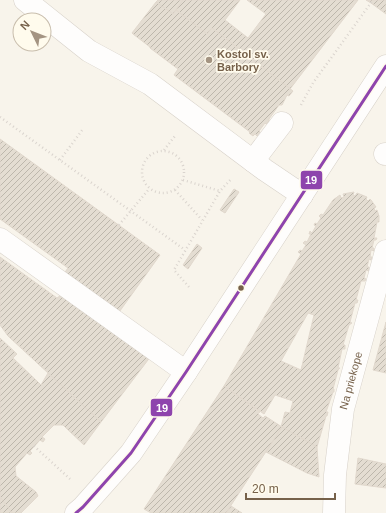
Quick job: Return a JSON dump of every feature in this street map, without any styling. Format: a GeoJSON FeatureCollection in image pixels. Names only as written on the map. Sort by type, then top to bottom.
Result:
{"type":"FeatureCollection","features":[{"type":"Feature","properties":{"kind":"street"},"geometry":{"type":"LineString","coordinates":[[25,0],[89,51],[150,84],[259,166],[302,195]]}},
{"type":"Feature","properties":{"kind":"street"},"geometry":{"type":"LineString","coordinates":[[83,511],[131,453],[186,372],[386,66]]}},
{"type":"Feature","properties":{"kind":"street"},"geometry":{"type":"LineString","coordinates":[[259,166],[290,117]]}},
{"type":"Feature","properties":{"kind":"street"},"geometry":{"type":"LineString","coordinates":[[0,239],[186,372]]}},
{"type":"Feature","properties":{"kind":"street","name":"Na priekope"},"geometry":{"type":"LineString","coordinates":[[334,513],[335,475],[344,409],[386,251]]}},
{"type":"Feature","properties":{"kind":"path"},"geometry":{"type":"LineString","coordinates":[[290,117],[373,0]]}},
{"type":"Feature","properties":{"kind":"path"},"geometry":{"type":"LineString","coordinates":[[0,117],[185,250]]}},
{"type":"Feature","properties":{"kind":"path"},"geometry":{"type":"LineString","coordinates":[[60,160],[83,129]]}},
{"type":"Feature","properties":{"kind":"path"},"geometry":{"type":"LineString","coordinates":[[164,150],[177,155],[184,166],[184,180],[175,190],[162,194],[149,189],[142,178],[142,164],[151,153],[164,150]]}},
{"type":"Feature","properties":{"kind":"path"},"geometry":{"type":"LineString","coordinates":[[189,287],[174,270],[202,220],[220,191],[236,174],[259,166]]}},
{"type":"Feature","properties":{"kind":"path"},"geometry":{"type":"LineString","coordinates":[[184,180],[220,191]]}},
{"type":"Feature","properties":{"kind":"path"},"geometry":{"type":"LineString","coordinates":[[119,225],[149,189]]}},
{"type":"Feature","properties":{"kind":"path"},"geometry":{"type":"LineString","coordinates":[[175,190],[202,220]]}},
{"type":"Feature","properties":{"kind":"path"},"geometry":{"type":"LineString","coordinates":[[34,446],[70,479]]}},
{"type":"Feature","properties":{"kind":"building"},"geometry":{"type":"Polygon","coordinates":[[[158,0],[183,0],[173,14],[156,2],[158,0]]]}},
{"type":"Feature","properties":{"kind":"building"},"geometry":{"type":"Polygon","coordinates":[[[183,0],[240,0],[225,20],[248,38],[266,14],[247,0],[358,0],[290,89],[212,28],[207,34],[176,10],[183,0]]]}},
{"type":"Feature","properties":{"kind":"building"},"geometry":{"type":"Polygon","coordinates":[[[366,0],[386,0],[386,14],[371,3],[366,0]]]}},
{"type":"Feature","properties":{"kind":"building","name":"Kostol sv. Barbory"},"geometry":{"type":"Polygon","coordinates":[[[156,2],[173,14],[176,10],[207,34],[212,28],[293,91],[289,96],[287,95],[282,105],[279,105],[269,121],[266,124],[265,123],[259,131],[260,132],[257,136],[255,134],[253,136],[249,133],[250,132],[174,75],[178,69],[132,33],[156,2]]]}},
{"type":"Feature","properties":{"kind":"building"},"geometry":{"type":"Polygon","coordinates":[[[0,139],[160,255],[117,315],[63,275],[68,268],[0,219],[0,139]]]}},
{"type":"Feature","properties":{"kind":"building"},"geometry":{"type":"Polygon","coordinates":[[[234,189],[239,192],[225,213],[220,210],[234,189]]]}},
{"type":"Feature","properties":{"kind":"building"},"geometry":{"type":"Polygon","coordinates":[[[354,192],[353,195],[355,196],[357,193],[367,197],[366,199],[368,201],[370,199],[376,207],[374,208],[375,211],[377,210],[379,222],[377,222],[374,238],[377,238],[374,240],[372,248],[374,248],[374,251],[371,250],[370,257],[372,257],[371,260],[369,259],[367,267],[369,267],[369,271],[366,270],[364,278],[366,279],[365,281],[361,281],[356,300],[358,300],[357,303],[355,303],[350,322],[352,323],[349,325],[343,345],[345,345],[345,349],[342,349],[338,368],[340,368],[338,370],[333,389],[334,392],[326,412],[328,412],[317,447],[281,427],[285,412],[290,413],[293,401],[275,395],[264,414],[224,386],[301,254],[298,252],[300,250],[302,251],[306,245],[303,243],[305,241],[307,242],[311,234],[309,234],[310,231],[312,233],[316,226],[314,225],[315,223],[317,224],[321,218],[319,216],[321,214],[323,215],[333,200],[340,195],[341,198],[344,197],[343,194],[354,192]],[[308,313],[281,361],[301,370],[314,315],[308,313]]]}},
{"type":"Feature","properties":{"kind":"building"},"geometry":{"type":"Polygon","coordinates":[[[197,244],[202,248],[188,269],[183,265],[197,244]]]}},
{"type":"Feature","properties":{"kind":"building"},"geometry":{"type":"Polygon","coordinates":[[[0,257],[57,298],[64,293],[151,356],[101,422],[8,336],[0,325],[0,257]]]}},
{"type":"Feature","properties":{"kind":"building"},"geometry":{"type":"Polygon","coordinates":[[[386,322],[386,373],[373,370],[386,322]]]}},
{"type":"Feature","properties":{"kind":"building"},"geometry":{"type":"Polygon","coordinates":[[[0,338],[17,354],[13,358],[41,385],[48,373],[101,422],[84,445],[63,425],[54,425],[42,437],[45,439],[43,442],[40,440],[30,451],[32,453],[30,455],[27,453],[15,467],[16,476],[36,492],[38,496],[21,513],[12,513],[0,497],[0,338]]]}},
{"type":"Feature","properties":{"kind":"building"},"geometry":{"type":"Polygon","coordinates":[[[224,386],[260,412],[258,414],[263,418],[265,416],[282,427],[226,513],[151,513],[144,509],[224,386]]]}},
{"type":"Feature","properties":{"kind":"building"},"geometry":{"type":"Polygon","coordinates":[[[282,427],[317,447],[319,477],[307,473],[266,452],[282,427]]]}},
{"type":"Feature","properties":{"kind":"building"},"geometry":{"type":"Polygon","coordinates":[[[358,458],[386,464],[386,488],[355,484],[358,458]]]}},
{"type":"Feature","properties":{"kind":"building"},"geometry":{"type":"Polygon","coordinates":[[[0,497],[12,513],[0,513],[0,497]]]}},
{"type":"Feature","properties":{"kind":"building"},"geometry":{"type":"Polygon","coordinates":[[[231,506],[242,513],[226,513],[231,506]]]}},
{"type":"Feature","properties":{"kind":"transit line","name":"19"},"geometry":{"type":"LineString","coordinates":[[76,513],[131,453],[186,372],[386,66]]}},
{"type":"Feature","properties":{"kind":"place","name":"Kostol sv. Barbory"},"geometry":{"type":"Point","coordinates":[209,60]}}]}
